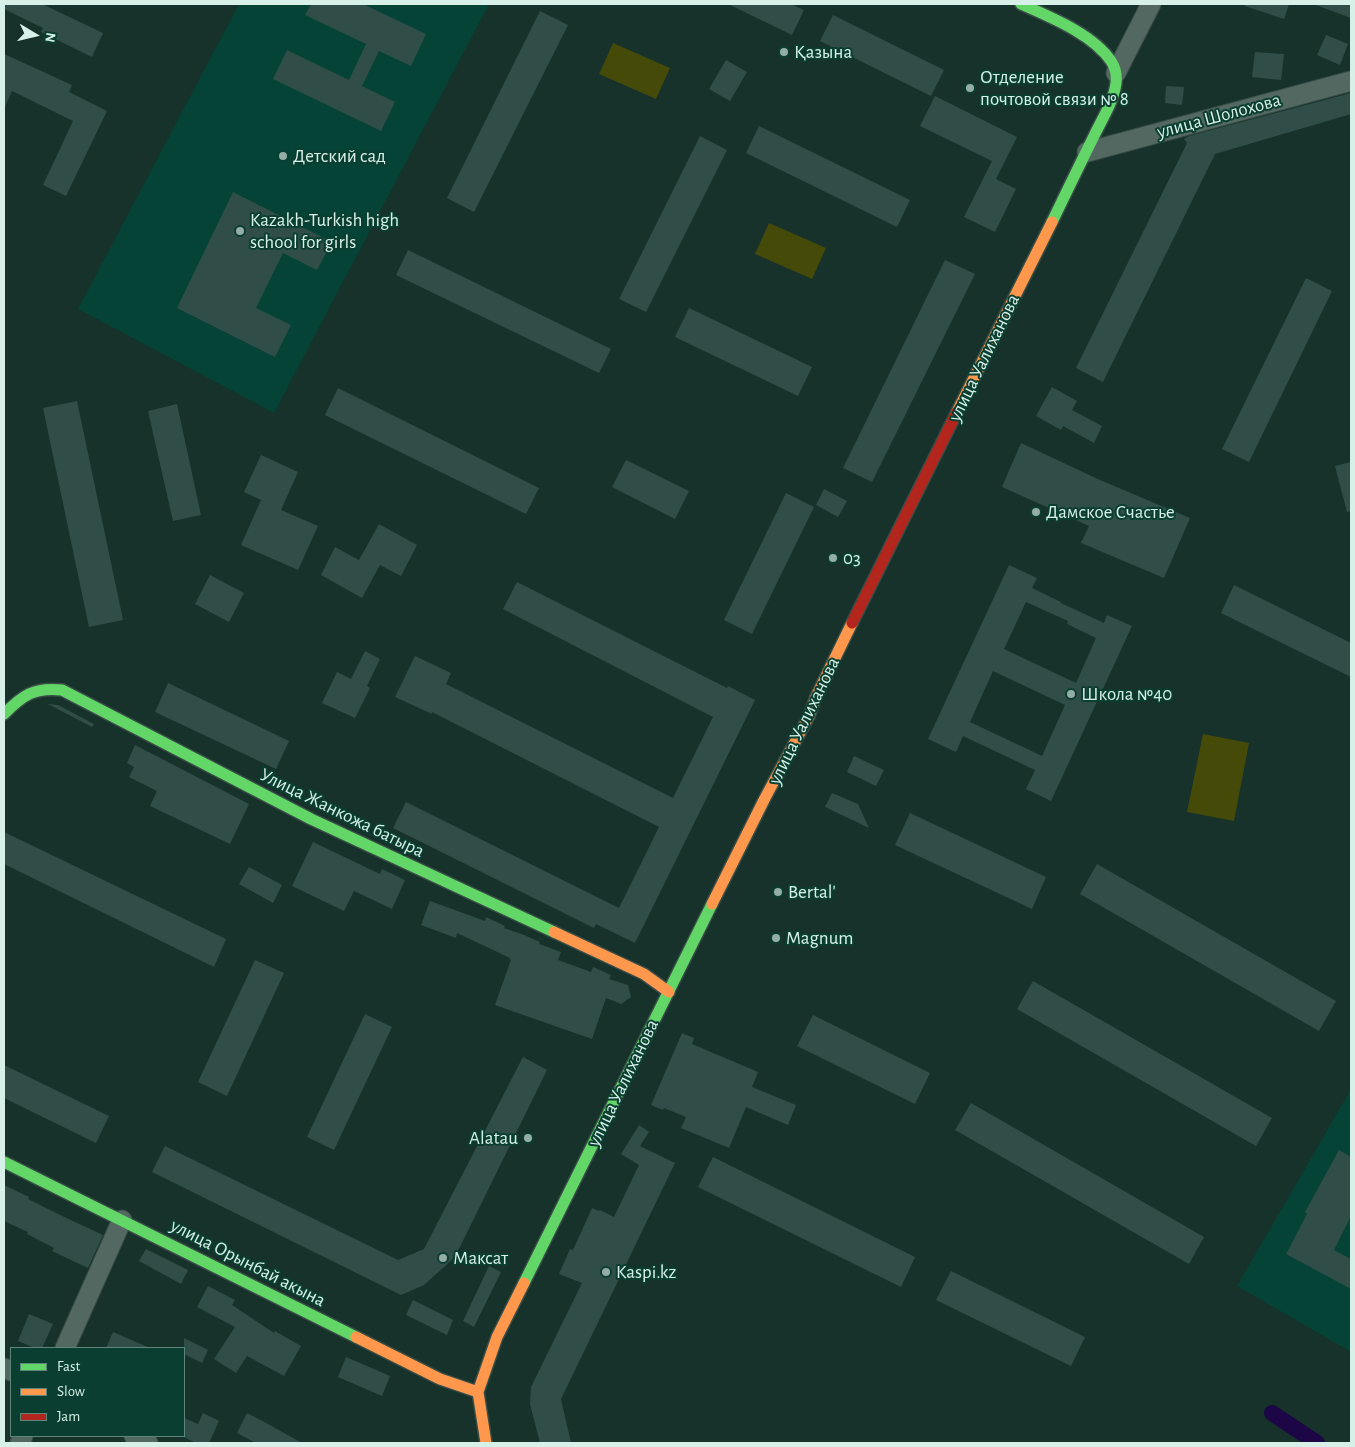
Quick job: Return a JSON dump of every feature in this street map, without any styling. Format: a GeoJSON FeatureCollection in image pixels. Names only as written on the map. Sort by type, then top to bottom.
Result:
{"type":"FeatureCollection","features":[{"type":"Feature","properties":{"kind":"main road"},"geometry":{"type":"LineString","coordinates":[[1021,4],[1094,42],[1113,63],[1116,73]]}},
{"type":"Feature","properties":{"kind":"main road","name":"улица Уалиханова"},"geometry":{"type":"LineString","coordinates":[[486,1443],[478,1392],[497,1336],[809,716],[820,688],[1087,152],[1115,91],[1116,73]]}},
{"type":"Feature","properties":{"kind":"main road","name":"Улица Жанкожа батыра"},"geometry":{"type":"LineString","coordinates":[[4,714],[15,702],[30,693],[46,688],[62,690],[312,819],[644,974],[669,992]]}},
{"type":"Feature","properties":{"kind":"main road","name":"улица Орынбай акына"},"geometry":{"type":"LineString","coordinates":[[4,1162],[440,1379],[478,1392]]}},
{"type":"Feature","properties":{"kind":"street","name":"улица Уалиханова"},"geometry":{"type":"LineString","coordinates":[[1116,73],[1151,4]]}},
{"type":"Feature","properties":{"kind":"street","name":"улица Шолохова"},"geometry":{"type":"LineString","coordinates":[[1087,152],[1351,81]]}},
{"type":"Feature","properties":{"kind":"street"},"geometry":{"type":"LineString","coordinates":[[65,1347],[122,1220]]}},
{"type":"Feature","properties":{"kind":"street"},"geometry":{"type":"LineString","coordinates":[[136,1437],[148,1443]]}},
{"type":"Feature","properties":{"kind":"shaded area","name":"Детский сад"},"geometry":{"type":"Polygon","coordinates":[[[239,4],[489,4],[274,413],[78,309],[239,4]]]}},
{"type":"Feature","properties":{"kind":"shaded area"},"geometry":{"type":"Polygon","coordinates":[[[613,43],[670,68],[656,99],[599,74],[613,43]]]}},
{"type":"Feature","properties":{"kind":"shaded area"},"geometry":{"type":"Polygon","coordinates":[[[769,223],[826,248],[812,279],[755,254],[769,223]]]}},
{"type":"Feature","properties":{"kind":"shaded area"},"geometry":{"type":"Polygon","coordinates":[[[1203,734],[1249,743],[1234,821],[1187,812],[1203,734]]]}},
{"type":"Feature","properties":{"kind":"shaded area"},"geometry":{"type":"Polygon","coordinates":[[[1351,1089],[1351,1352],[1237,1286],[1351,1089]]]}},
{"type":"Feature","properties":{"kind":"building"},"geometry":{"type":"Polygon","coordinates":[[[4,4],[42,4],[103,33],[92,57],[41,32],[43,28],[4,9],[4,4]]]}},
{"type":"Feature","properties":{"kind":"building"},"geometry":{"type":"Polygon","coordinates":[[[311,4],[363,4],[426,34],[411,66],[379,51],[362,86],[395,102],[381,131],[273,79],[287,50],[349,80],[366,44],[305,15],[311,4]]]}},
{"type":"Feature","properties":{"kind":"building"},"geometry":{"type":"Polygon","coordinates":[[[728,4],[791,4],[804,10],[792,35],[728,4]]]}},
{"type":"Feature","properties":{"kind":"building"},"geometry":{"type":"Polygon","coordinates":[[[1245,4],[1289,4],[1284,19],[1245,6],[1245,4]]]}},
{"type":"Feature","properties":{"kind":"building"},"geometry":{"type":"Polygon","coordinates":[[[1351,4],[1351,18],[1316,5],[1351,4]]]}},
{"type":"Feature","properties":{"kind":"building"},"geometry":{"type":"Polygon","coordinates":[[[540,11],[568,25],[474,212],[447,198],[540,11]]]}},
{"type":"Feature","properties":{"kind":"building"},"geometry":{"type":"Polygon","coordinates":[[[833,15],[944,70],[931,96],[820,41],[833,15]]]}},
{"type":"Feature","properties":{"kind":"building"},"geometry":{"type":"Polygon","coordinates":[[[1326,35],[1348,44],[1340,65],[1317,55],[1326,35]]]}},
{"type":"Feature","properties":{"kind":"building"},"geometry":{"type":"Polygon","coordinates":[[[1255,52],[1284,54],[1281,80],[1252,77],[1255,52]]]}},
{"type":"Feature","properties":{"kind":"building"},"geometry":{"type":"Polygon","coordinates":[[[4,54],[72,85],[69,92],[107,111],[66,196],[43,185],[73,121],[12,91],[4,109],[4,54]]]}},
{"type":"Feature","properties":{"kind":"building"},"geometry":{"type":"Polygon","coordinates":[[[726,60],[747,72],[730,101],[709,89],[726,60]]]}},
{"type":"Feature","properties":{"kind":"building"},"geometry":{"type":"Polygon","coordinates":[[[1166,86],[1184,87],[1182,105],[1165,103],[1166,86]]]}},
{"type":"Feature","properties":{"kind":"building"},"geometry":{"type":"Polygon","coordinates":[[[1351,93],[1351,114],[1215,154],[1103,382],[1076,368],[1187,143],[1184,139],[1189,136],[1351,93]]]}},
{"type":"Feature","properties":{"kind":"building"},"geometry":{"type":"Polygon","coordinates":[[[935,96],[1017,137],[996,179],[1016,189],[995,232],[964,217],[992,161],[920,126],[935,96]]]}},
{"type":"Feature","properties":{"kind":"building"},"geometry":{"type":"Polygon","coordinates":[[[759,126],[910,200],[897,227],[746,153],[759,126]]]}},
{"type":"Feature","properties":{"kind":"building"},"geometry":{"type":"Polygon","coordinates":[[[700,136],[727,150],[646,312],[619,299],[700,136]]]}},
{"type":"Feature","properties":{"kind":"building"},"geometry":{"type":"Polygon","coordinates":[[[233,192],[332,242],[317,270],[283,253],[256,308],[291,325],[275,357],[177,308],[233,192]]]}},
{"type":"Feature","properties":{"kind":"building"},"geometry":{"type":"Polygon","coordinates":[[[408,250],[611,349],[599,373],[396,275],[408,250]]]}},
{"type":"Feature","properties":{"kind":"building"},"geometry":{"type":"Polygon","coordinates":[[[945,260],[975,274],[872,482],[843,468],[945,260]]]}},
{"type":"Feature","properties":{"kind":"building"},"geometry":{"type":"Polygon","coordinates":[[[1306,278],[1332,291],[1249,462],[1222,449],[1306,278]]]}},
{"type":"Feature","properties":{"kind":"building"},"geometry":{"type":"Polygon","coordinates":[[[689,308],[812,367],[798,396],[675,337],[689,308]]]}},
{"type":"Feature","properties":{"kind":"building"},"geometry":{"type":"Polygon","coordinates":[[[1052,387],[1077,401],[1072,410],[1102,426],[1094,443],[1063,426],[1061,430],[1036,416],[1052,387]]]}},
{"type":"Feature","properties":{"kind":"building"},"geometry":{"type":"Polygon","coordinates":[[[338,388],[539,488],[526,514],[325,415],[338,388]]]}},
{"type":"Feature","properties":{"kind":"building"},"geometry":{"type":"Polygon","coordinates":[[[77,401],[123,620],[89,627],[43,408],[77,401]]]}},
{"type":"Feature","properties":{"kind":"building"},"geometry":{"type":"Polygon","coordinates":[[[177,404],[201,515],[173,521],[148,411],[177,404]]]}},
{"type":"Feature","properties":{"kind":"building"},"geometry":{"type":"Polygon","coordinates":[[[1021,443],[1100,480],[1190,518],[1164,578],[1081,543],[1089,526],[1002,487],[1021,443]]]}},
{"type":"Feature","properties":{"kind":"building"},"geometry":{"type":"Polygon","coordinates":[[[261,455],[298,472],[281,510],[318,526],[298,570],[241,545],[261,500],[244,492],[261,455]]]}},
{"type":"Feature","properties":{"kind":"building"},"geometry":{"type":"Polygon","coordinates":[[[626,460],[689,491],[675,519],[612,487],[626,460]]]}},
{"type":"Feature","properties":{"kind":"building"},"geometry":{"type":"Polygon","coordinates":[[[1351,462],[1351,511],[1347,512],[1335,466],[1351,462]]]}},
{"type":"Feature","properties":{"kind":"building"},"geometry":{"type":"Polygon","coordinates":[[[824,489],[847,501],[838,517],[816,505],[824,489]]]}},
{"type":"Feature","properties":{"kind":"building"},"geometry":{"type":"Polygon","coordinates":[[[786,493],[814,507],[752,634],[724,620],[786,493]]]}},
{"type":"Feature","properties":{"kind":"building"},"geometry":{"type":"Polygon","coordinates":[[[379,524],[417,545],[401,576],[380,565],[362,598],[321,575],[335,547],[359,560],[379,524]]]}},
{"type":"Feature","properties":{"kind":"building","name":"Школа №40"},"geometry":{"type":"Polygon","coordinates":[[[1009,565],[1037,578],[1032,588],[1061,603],[1104,623],[1107,615],[1132,626],[1051,801],[1026,789],[1035,770],[963,736],[956,752],[928,739],[1009,565]],[[1026,602],[1004,649],[1076,683],[1096,638],[1067,624],[1068,621],[1026,602]],[[993,671],[970,722],[1042,756],[1065,705],[993,671]]]}},
{"type":"Feature","properties":{"kind":"building"},"geometry":{"type":"Polygon","coordinates":[[[210,575],[244,593],[229,622],[195,604],[210,575]]]}},
{"type":"Feature","properties":{"kind":"building"},"geometry":{"type":"Polygon","coordinates":[[[517,582],[727,688],[728,686],[755,700],[635,943],[596,924],[594,928],[393,828],[406,802],[619,908],[659,827],[432,712],[432,714],[395,697],[415,656],[451,673],[446,684],[673,798],[713,717],[503,609],[517,582]]]}},
{"type":"Feature","properties":{"kind":"building"},"geometry":{"type":"Polygon","coordinates":[[[1234,585],[1351,643],[1351,677],[1221,613],[1234,585]]]}},
{"type":"Feature","properties":{"kind":"building"},"geometry":{"type":"Polygon","coordinates":[[[365,651],[380,659],[367,686],[370,688],[355,718],[322,703],[337,672],[351,679],[365,651]]]}},
{"type":"Feature","properties":{"kind":"building"},"geometry":{"type":"Polygon","coordinates":[[[168,683],[289,741],[276,769],[155,712],[168,683]]]}},
{"type":"Feature","properties":{"kind":"building"},"geometry":{"type":"Polygon","coordinates":[[[48,704],[58,705],[94,724],[92,727],[48,704]]]}},
{"type":"Feature","properties":{"kind":"building"},"geometry":{"type":"Polygon","coordinates":[[[135,745],[249,804],[230,844],[150,806],[157,791],[129,777],[134,767],[127,763],[135,745]]]}},
{"type":"Feature","properties":{"kind":"building"},"geometry":{"type":"Polygon","coordinates":[[[854,756],[884,770],[876,786],[847,772],[854,756]]]}},
{"type":"Feature","properties":{"kind":"building"},"geometry":{"type":"Polygon","coordinates":[[[832,793],[858,804],[869,828],[825,807],[832,793]]]}},
{"type":"Feature","properties":{"kind":"building"},"geometry":{"type":"Polygon","coordinates":[[[910,813],[1046,877],[1032,909],[895,845],[910,813]]]}},
{"type":"Feature","properties":{"kind":"building"},"geometry":{"type":"Polygon","coordinates":[[[4,832],[226,939],[214,967],[4,864],[4,832]]]}},
{"type":"Feature","properties":{"kind":"building"},"geometry":{"type":"Polygon","coordinates":[[[313,842],[380,874],[382,869],[405,880],[392,909],[354,891],[344,911],[292,886],[313,842]]]}},
{"type":"Feature","properties":{"kind":"building"},"geometry":{"type":"Polygon","coordinates":[[[1097,864],[1336,1001],[1319,1031],[1080,894],[1097,864]]]}},
{"type":"Feature","properties":{"kind":"building"},"geometry":{"type":"Polygon","coordinates":[[[249,867],[282,885],[273,903],[239,884],[249,867]]]}},
{"type":"Feature","properties":{"kind":"building"},"geometry":{"type":"Polygon","coordinates":[[[430,901],[485,921],[486,917],[505,926],[504,928],[561,952],[558,960],[591,972],[593,967],[611,975],[609,979],[628,985],[631,997],[621,1004],[606,998],[592,1039],[495,1005],[511,960],[510,958],[457,933],[456,938],[421,925],[430,901]]]}},
{"type":"Feature","properties":{"kind":"building"},"geometry":{"type":"Polygon","coordinates":[[[255,960],[284,973],[227,1096],[198,1082],[255,960]]]}},
{"type":"Feature","properties":{"kind":"building"},"geometry":{"type":"Polygon","coordinates":[[[1033,981],[1272,1118],[1256,1146],[1017,1009],[1033,981]]]}},
{"type":"Feature","properties":{"kind":"building"},"geometry":{"type":"Polygon","coordinates":[[[365,1014],[392,1027],[334,1150],[307,1137],[365,1014]]]}},
{"type":"Feature","properties":{"kind":"building"},"geometry":{"type":"Polygon","coordinates":[[[813,1015],[930,1073],[915,1104],[797,1046],[813,1015]]]}},
{"type":"Feature","properties":{"kind":"building"},"geometry":{"type":"Polygon","coordinates":[[[682,1033],[694,1038],[692,1044],[758,1072],[752,1087],[796,1105],[788,1125],[746,1107],[729,1148],[681,1128],[686,1117],[651,1105],[682,1033]]]}},
{"type":"Feature","properties":{"kind":"building"},"geometry":{"type":"Polygon","coordinates":[[[523,1057],[547,1070],[455,1257],[424,1285],[401,1295],[152,1172],[165,1146],[398,1260],[424,1249],[523,1057]]]}},
{"type":"Feature","properties":{"kind":"building"},"geometry":{"type":"Polygon","coordinates":[[[4,1065],[109,1116],[96,1143],[4,1098],[4,1065]]]}},
{"type":"Feature","properties":{"kind":"building"},"geometry":{"type":"Polygon","coordinates":[[[971,1103],[1204,1237],[1189,1264],[955,1130],[971,1103]]]}},
{"type":"Feature","properties":{"kind":"building"},"geometry":{"type":"Polygon","coordinates":[[[639,1125],[649,1132],[640,1146],[675,1163],[561,1399],[571,1443],[540,1443],[530,1404],[531,1387],[582,1283],[559,1274],[570,1249],[573,1250],[592,1208],[614,1217],[639,1165],[621,1154],[639,1125]]]}},
{"type":"Feature","properties":{"kind":"building"},"geometry":{"type":"Polygon","coordinates":[[[1339,1150],[1351,1157],[1351,1216],[1334,1250],[1351,1259],[1351,1289],[1286,1254],[1307,1214],[1305,1212],[1339,1150]]]}},
{"type":"Feature","properties":{"kind":"building"},"geometry":{"type":"Polygon","coordinates":[[[713,1157],[915,1257],[901,1287],[698,1187],[713,1157]]]}},
{"type":"Feature","properties":{"kind":"building"},"geometry":{"type":"Polygon","coordinates":[[[4,1185],[29,1197],[28,1199],[103,1235],[88,1268],[52,1251],[54,1248],[27,1234],[28,1232],[4,1221],[4,1185]]]}},
{"type":"Feature","properties":{"kind":"building"},"geometry":{"type":"Polygon","coordinates":[[[146,1249],[188,1270],[181,1284],[139,1261],[146,1249]]]}},
{"type":"Feature","properties":{"kind":"building"},"geometry":{"type":"Polygon","coordinates":[[[489,1266],[501,1272],[474,1327],[463,1321],[489,1266]]]}},
{"type":"Feature","properties":{"kind":"building"},"geometry":{"type":"Polygon","coordinates":[[[951,1271],[1085,1337],[1071,1366],[936,1300],[951,1271]]]}},
{"type":"Feature","properties":{"kind":"building"},"geometry":{"type":"Polygon","coordinates":[[[208,1286],[235,1300],[232,1305],[274,1333],[275,1331],[301,1346],[284,1376],[247,1356],[236,1373],[214,1359],[235,1327],[197,1307],[208,1286]]]}},
{"type":"Feature","properties":{"kind":"building"},"geometry":{"type":"Polygon","coordinates":[[[413,1300],[453,1320],[447,1335],[406,1315],[413,1300]]]}},
{"type":"Feature","properties":{"kind":"building"},"geometry":{"type":"Polygon","coordinates":[[[29,1314],[53,1324],[42,1347],[33,1347],[18,1341],[29,1314]]]}},
{"type":"Feature","properties":{"kind":"building"},"geometry":{"type":"Polygon","coordinates":[[[113,1332],[148,1347],[106,1347],[113,1332]]]}},
{"type":"Feature","properties":{"kind":"building"},"geometry":{"type":"Polygon","coordinates":[[[184,1338],[208,1350],[202,1363],[185,1354],[184,1338]]]}},
{"type":"Feature","properties":{"kind":"building"},"geometry":{"type":"Polygon","coordinates":[[[346,1357],[390,1376],[382,1396],[338,1377],[346,1357]]]}},
{"type":"Feature","properties":{"kind":"building"},"geometry":{"type":"Polygon","coordinates":[[[203,1413],[219,1421],[209,1443],[196,1443],[184,1437],[185,1418],[198,1424],[203,1413]]]}},
{"type":"Feature","properties":{"kind":"building"},"geometry":{"type":"Polygon","coordinates":[[[247,1413],[302,1443],[256,1443],[237,1433],[247,1413]]]}},
{"type":"Feature","properties":{"kind":"waterway"},"geometry":{"type":"LineString","coordinates":[[1272,1413],[1317,1443]]}},
{"type":"Feature","properties":{"kind":"traffic: fast"},"geometry":{"type":"LineString","coordinates":[[1021,4],[1070,27],[1093,43],[1111,61],[1116,74],[1115,90],[1110,103],[1052,222]]}},
{"type":"Feature","properties":{"kind":"traffic: fast"},"geometry":{"type":"LineString","coordinates":[[4,714],[23,697],[36,691],[62,690],[311,819],[554,932]]}},
{"type":"Feature","properties":{"kind":"traffic: fast"},"geometry":{"type":"LineString","coordinates":[[524,1283],[712,904]]}},
{"type":"Feature","properties":{"kind":"traffic: fast"},"geometry":{"type":"LineString","coordinates":[[4,1162],[356,1337]]}},
{"type":"Feature","properties":{"kind":"traffic: slow"},"geometry":{"type":"LineString","coordinates":[[957,412],[1052,222]]}},
{"type":"Feature","properties":{"kind":"traffic: slow"},"geometry":{"type":"LineString","coordinates":[[712,904],[765,798],[809,716],[816,697],[852,623]]}},
{"type":"Feature","properties":{"kind":"traffic: slow"},"geometry":{"type":"LineString","coordinates":[[554,932],[644,974],[669,992]]}},
{"type":"Feature","properties":{"kind":"traffic: slow"},"geometry":{"type":"LineString","coordinates":[[486,1443],[478,1392],[497,1337],[524,1283]]}},
{"type":"Feature","properties":{"kind":"traffic: slow"},"geometry":{"type":"LineString","coordinates":[[356,1337],[440,1379],[478,1392]]}},
{"type":"Feature","properties":{"kind":"traffic: jam"},"geometry":{"type":"LineString","coordinates":[[852,623],[957,412]]}},
{"type":"Feature","properties":{"kind":"place","name":"Қазына"},"geometry":{"type":"Point","coordinates":[784,52]}},
{"type":"Feature","properties":{"kind":"place","name":"Отделение почтовой связи № 8"},"geometry":{"type":"Point","coordinates":[970,88]}},
{"type":"Feature","properties":{"kind":"place","name":"Детский сад"},"geometry":{"type":"Point","coordinates":[283,156]}},
{"type":"Feature","properties":{"kind":"place","name":"Kazakh-Turkish high school for girls"},"geometry":{"type":"Point","coordinates":[240,231]}},
{"type":"Feature","properties":{"kind":"place","name":"Дамское Счастье"},"geometry":{"type":"Point","coordinates":[1036,512]}},
{"type":"Feature","properties":{"kind":"place","name":"03"},"geometry":{"type":"Point","coordinates":[833,558]}},
{"type":"Feature","properties":{"kind":"place","name":"Школа №40"},"geometry":{"type":"Point","coordinates":[1071,694]}},
{"type":"Feature","properties":{"kind":"place","name":"Bertal'"},"geometry":{"type":"Point","coordinates":[778,892]}},
{"type":"Feature","properties":{"kind":"place","name":"Magnum"},"geometry":{"type":"Point","coordinates":[776,938]}},
{"type":"Feature","properties":{"kind":"place","name":"Alatau"},"geometry":{"type":"Point","coordinates":[528,1138]}},
{"type":"Feature","properties":{"kind":"place","name":"Максат"},"geometry":{"type":"Point","coordinates":[443,1258]}},
{"type":"Feature","properties":{"kind":"place","name":"Kaspi.kz"},"geometry":{"type":"Point","coordinates":[606,1272]}}]}
